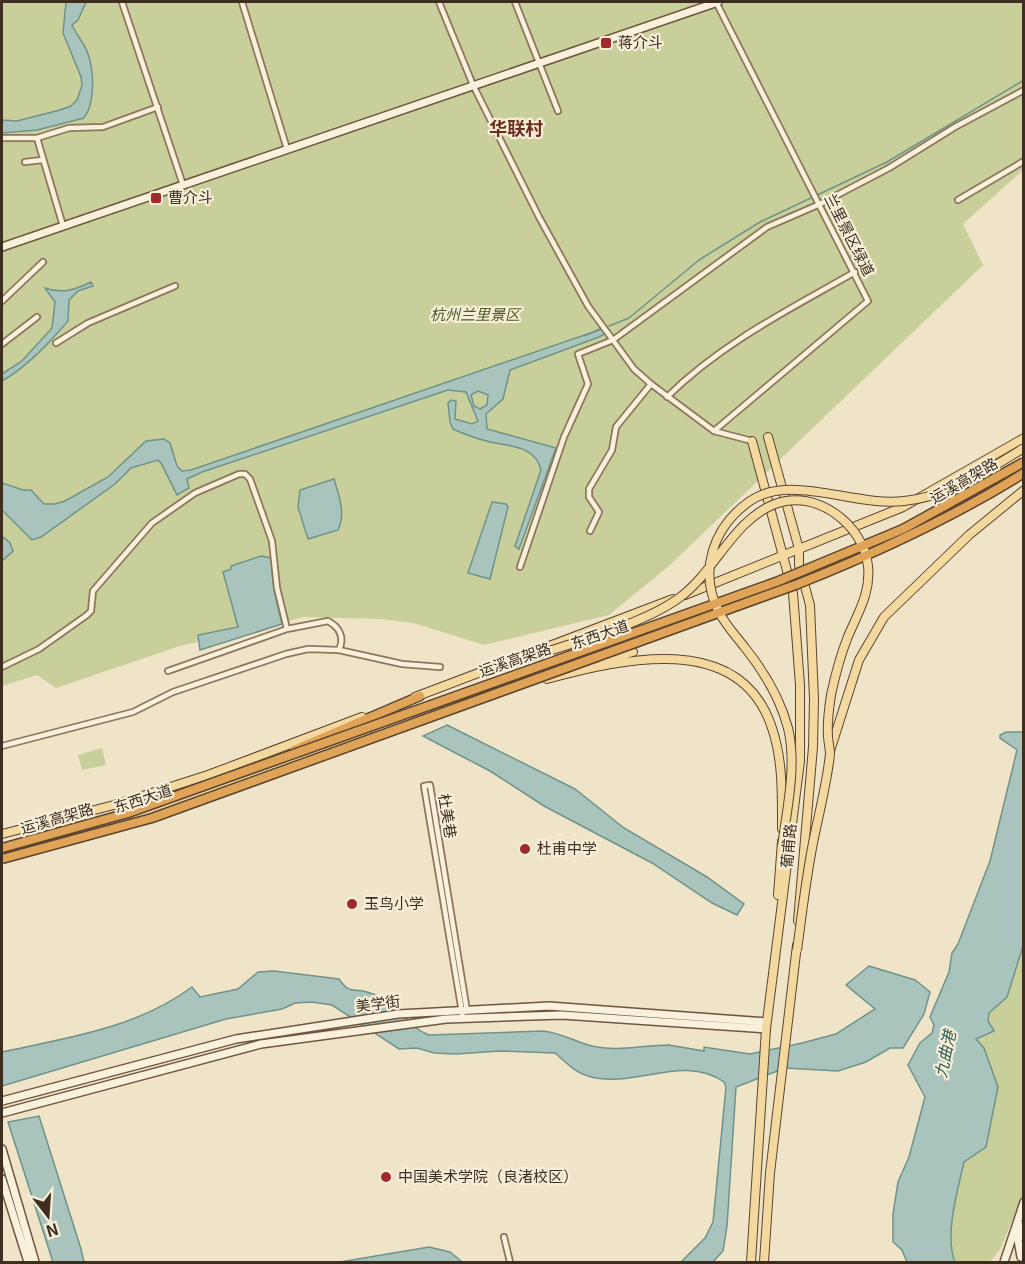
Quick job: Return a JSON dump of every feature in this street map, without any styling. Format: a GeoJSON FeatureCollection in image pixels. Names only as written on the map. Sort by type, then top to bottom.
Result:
{"type":"FeatureCollection","features":[{"type":"Feature","properties":{"kind":"highway","name":"运溪高架路"},"geometry":{"type":"LineString","coordinates":[[2,848],[128,813],[776,582],[903,529],[1023,462]]}},
{"type":"Feature","properties":{"kind":"highway","name":"运溪高架路"},"geometry":{"type":"LineString","coordinates":[[2,859],[152,818],[825,573],[923,529],[1023,474]]}},
{"type":"Feature","properties":{"kind":"highway"},"geometry":{"type":"LineString","coordinates":[[261,764],[420,696]]}},
{"type":"Feature","properties":{"kind":"highway"},"geometry":{"type":"LineString","coordinates":[[266,775],[430,718]]}},
{"type":"Feature","properties":{"kind":"main road","name":"葡甫路"},"geometry":{"type":"LineString","coordinates":[[764,1263],[770,1173],[797,950],[800,879],[813,747],[810,605],[799,549],[768,437]]}},
{"type":"Feature","properties":{"kind":"main road"},"geometry":{"type":"LineString","coordinates":[[2,834],[114,805],[208,775],[748,571],[903,507],[1023,438]]}},
{"type":"Feature","properties":{"kind":"main road","name":"葡甫路"},"geometry":{"type":"LineString","coordinates":[[751,1263],[766,1025],[800,761],[797,630],[790,581],[752,441]]}},
{"type":"Feature","properties":{"kind":"main road"},"geometry":{"type":"LineString","coordinates":[[770,989],[790,765],[788,730],[771,685],[717,609],[711,589],[709,565],[721,531],[743,506],[772,490],[799,490],[876,502],[908,501],[951,488],[1023,448]]}},
{"type":"Feature","properties":{"kind":"main road","name":"东西大道"},"geometry":{"type":"LineString","coordinates":[[2,853],[155,810],[790,581],[883,543],[958,506],[1023,467]]}},
{"type":"Feature","properties":{"kind":"main road"},"geometry":{"type":"LineString","coordinates":[[797,950],[830,751],[859,660],[884,617],[969,535],[1023,490]]}},
{"type":"Feature","properties":{"kind":"main road"},"geometry":{"type":"LineString","coordinates":[[420,696],[662,608],[695,584],[756,516],[774,504],[797,500],[819,506],[839,516],[858,536],[868,566],[866,597],[843,651],[832,695],[828,730],[830,751]]}},
{"type":"Feature","properties":{"kind":"main road"},"geometry":{"type":"LineString","coordinates":[[430,718],[633,652]]}},
{"type":"Feature","properties":{"kind":"main road"},"geometry":{"type":"LineString","coordinates":[[545,679],[615,663],[667,659],[706,663],[733,676],[759,700],[773,730],[782,782],[782,846]]}},
{"type":"Feature","properties":{"kind":"street"},"geometry":{"type":"LineString","coordinates":[[122,2],[183,184]]}},
{"type":"Feature","properties":{"kind":"street"},"geometry":{"type":"LineString","coordinates":[[242,2],[286,149]]}},
{"type":"Feature","properties":{"kind":"street"},"geometry":{"type":"LineString","coordinates":[[439,2],[473,85],[543,225],[588,306],[634,369],[667,398],[714,431],[752,441]]}},
{"type":"Feature","properties":{"kind":"street"},"geometry":{"type":"LineString","coordinates":[[515,2],[558,111]]}},
{"type":"Feature","properties":{"kind":"street"},"geometry":{"type":"LineString","coordinates":[[2,247],[717,2]]}},
{"type":"Feature","properties":{"kind":"street","name":"兰里景区绿道"},"geometry":{"type":"LineString","coordinates":[[714,431],[868,301],[717,2]]}},
{"type":"Feature","properties":{"kind":"street"},"geometry":{"type":"LineString","coordinates":[[520,567],[564,437],[588,384],[578,354],[614,340],[767,227],[889,168],[955,127],[1023,90]]}},
{"type":"Feature","properties":{"kind":"street"},"geometry":{"type":"LineString","coordinates":[[2,138],[37,138],[69,128],[103,127],[158,107]]}},
{"type":"Feature","properties":{"kind":"street"},"geometry":{"type":"LineString","coordinates":[[37,138],[63,226]]}},
{"type":"Feature","properties":{"kind":"street"},"geometry":{"type":"LineString","coordinates":[[25,162],[42,160]]}},
{"type":"Feature","properties":{"kind":"street"},"geometry":{"type":"LineString","coordinates":[[958,200],[1023,161]]}},
{"type":"Feature","properties":{"kind":"street"},"geometry":{"type":"LineString","coordinates":[[2,301],[43,262]]}},
{"type":"Feature","properties":{"kind":"street"},"geometry":{"type":"LineString","coordinates":[[667,398],[699,368],[739,340],[855,272]]}},
{"type":"Feature","properties":{"kind":"street"},"geometry":{"type":"LineString","coordinates":[[56,343],[88,322],[175,286]]}},
{"type":"Feature","properties":{"kind":"street"},"geometry":{"type":"LineString","coordinates":[[2,344],[37,317]]}},
{"type":"Feature","properties":{"kind":"street"},"geometry":{"type":"LineString","coordinates":[[590,531],[599,512],[589,497],[589,489],[612,450],[616,427],[651,384]]}},
{"type":"Feature","properties":{"kind":"street"},"geometry":{"type":"LineString","coordinates":[[2,667],[39,649],[87,615],[91,610],[93,591],[152,523],[195,493],[239,474],[245,474],[250,478],[272,541],[277,588],[287,629]]}},
{"type":"Feature","properties":{"kind":"street"},"geometry":{"type":"LineString","coordinates":[[168,671],[287,629],[328,621],[338,627],[341,635],[339,650]]}},
{"type":"Feature","properties":{"kind":"street"},"geometry":{"type":"LineString","coordinates":[[2,746],[133,712],[172,692],[285,654],[308,649],[339,650],[402,664],[440,667]]}},
{"type":"Feature","properties":{"kind":"street","name":"杜美巷"},"geometry":{"type":"LineString","coordinates":[[464,1009],[424,786],[429,786],[464,1009],[465,1017]]}},
{"type":"Feature","properties":{"kind":"street","name":"美学街"},"geometry":{"type":"LineString","coordinates":[[2,1101],[236,1040],[398,1014],[549,1006],[766,1025]]}},
{"type":"Feature","properties":{"kind":"street","name":"美学街"},"geometry":{"type":"LineString","coordinates":[[2,1113],[261,1044],[465,1017],[562,1014],[766,1025]]}},
{"type":"Feature","properties":{"kind":"street"},"geometry":{"type":"LineString","coordinates":[[2,1149],[35,1263]]}},
{"type":"Feature","properties":{"kind":"street"},"geometry":{"type":"LineString","coordinates":[[2,1179],[28,1263]]}},
{"type":"Feature","properties":{"kind":"street"},"geometry":{"type":"LineString","coordinates":[[1004,1262],[1023,1202]]}},
{"type":"Feature","properties":{"kind":"street"},"geometry":{"type":"LineString","coordinates":[[1022,1258],[1018,1240],[1023,1224]]}},
{"type":"Feature","properties":{"kind":"street"},"geometry":{"type":"LineString","coordinates":[[504,1237],[510,1263]]}},
{"type":"Feature","properties":{"kind":"street"},"geometry":{"type":"LineString","coordinates":[[1004,1262],[1014,1255],[1022,1258]]}},
{"type":"Feature","properties":{"kind":"green space","name":"杭州兰里景区"},"geometry":{"type":"Polygon","coordinates":[[[2,2],[1023,2],[1023,170],[963,224],[983,265],[670,565],[609,615],[484,645],[413,623],[382,619],[304,617],[180,646],[56,688],[37,675],[2,686],[2,2]]]}},
{"type":"Feature","properties":{"kind":"green space"},"geometry":{"type":"Polygon","coordinates":[[[102,748],[106,765],[82,770],[78,755],[102,748]]]}},
{"type":"Feature","properties":{"kind":"green space"},"geometry":{"type":"Polygon","coordinates":[[[1023,946],[1023,1194],[1000,1250],[990,1262],[955,1262],[951,1226],[964,1162],[986,1147],[998,1087],[984,1048],[976,1038],[988,1021],[989,1013],[1007,997],[1023,946]]]}},
{"type":"Feature","properties":{"kind":"water"},"geometry":{"type":"Polygon","coordinates":[[[66,2],[86,2],[78,20],[72,25],[87,51],[91,67],[93,85],[88,111],[84,118],[37,130],[2,133],[2,120],[17,121],[60,110],[71,106],[77,100],[82,85],[81,77],[63,33],[66,2]]]}},
{"type":"Feature","properties":{"kind":"water"},"geometry":{"type":"Polygon","coordinates":[[[91,282],[93,286],[78,291],[69,300],[68,321],[46,346],[2,381],[2,374],[22,361],[52,328],[55,302],[45,288],[57,291],[68,290],[91,282]]]}},
{"type":"Feature","properties":{"kind":"water"},"geometry":{"type":"Polygon","coordinates":[[[602,329],[606,333],[510,370],[503,399],[486,414],[487,429],[556,448],[519,549],[515,546],[541,470],[538,462],[534,456],[521,448],[485,441],[453,429],[448,403],[451,400],[456,401],[455,419],[472,424],[478,421],[466,392],[448,390],[202,472],[187,479],[189,488],[177,495],[158,460],[131,468],[115,484],[41,537],[32,540],[2,510],[2,483],[23,490],[31,490],[44,504],[55,504],[65,501],[108,477],[146,441],[164,439],[170,443],[177,466],[182,471],[191,470],[602,329]],[[478,391],[471,395],[474,406],[480,409],[487,405],[488,395],[478,391]]]}},
{"type":"Feature","properties":{"kind":"water"},"geometry":{"type":"Polygon","coordinates":[[[334,479],[342,511],[338,530],[308,539],[298,507],[300,490],[334,479]]]}},
{"type":"Feature","properties":{"kind":"water"},"geometry":{"type":"Polygon","coordinates":[[[492,502],[506,504],[508,507],[490,579],[468,573],[492,502]]]}},
{"type":"Feature","properties":{"kind":"water"},"geometry":{"type":"Polygon","coordinates":[[[2,536],[10,543],[13,551],[2,561],[2,536]]]}},
{"type":"Feature","properties":{"kind":"water"},"geometry":{"type":"Polygon","coordinates":[[[261,556],[271,558],[274,590],[282,624],[200,650],[198,635],[238,627],[223,572],[231,569],[231,566],[261,556]]]}},
{"type":"Feature","properties":{"kind":"water"},"geometry":{"type":"Polygon","coordinates":[[[447,725],[575,789],[624,828],[707,877],[744,904],[737,915],[712,903],[652,863],[544,806],[490,771],[423,736],[447,725]]]}},
{"type":"Feature","properties":{"kind":"water","name":"九曲港"},"geometry":{"type":"Polygon","coordinates":[[[1006,732],[1023,732],[1023,946],[1007,997],[989,1013],[988,1021],[994,1031],[976,1039],[984,1048],[998,1087],[986,1147],[964,1162],[951,1226],[955,1262],[907,1262],[902,1250],[893,1242],[893,1214],[898,1182],[909,1157],[925,1097],[908,1065],[920,1043],[932,1033],[934,1025],[930,1017],[949,972],[952,953],[958,944],[990,861],[1017,750],[1000,738],[1000,735],[1006,732]]]}},
{"type":"Feature","properties":{"kind":"water"},"geometry":{"type":"Polygon","coordinates":[[[869,966],[915,980],[930,992],[924,1014],[903,1048],[890,1048],[866,1062],[838,1071],[785,1068],[736,1087],[727,1226],[723,1251],[713,1262],[681,1262],[705,1238],[713,1222],[726,1087],[724,1082],[708,1074],[675,1071],[622,1079],[605,1079],[578,1072],[555,1053],[500,1051],[456,1054],[434,1053],[417,1048],[399,1049],[332,1005],[312,1002],[295,1003],[282,1009],[226,1019],[2,1086],[2,1052],[101,1030],[125,1022],[171,1001],[192,987],[200,997],[238,989],[258,972],[274,971],[339,979],[349,989],[367,992],[387,1001],[412,1025],[429,1035],[542,1031],[601,1048],[669,1045],[704,1051],[704,1047],[750,1054],[836,1034],[875,1009],[846,985],[869,966]]]}},
{"type":"Feature","properties":{"kind":"water"},"geometry":{"type":"Polygon","coordinates":[[[39,1116],[84,1262],[53,1262],[8,1122],[39,1116]]]}},
{"type":"Feature","properties":{"kind":"water"},"geometry":{"type":"Polygon","coordinates":[[[429,1247],[450,1252],[462,1262],[340,1262],[429,1247]]]}},
{"type":"Feature","properties":{"kind":"waterway"},"geometry":{"type":"LineString","coordinates":[[609,326],[629,318],[699,260],[760,222],[887,162],[1024,80]]}},
{"type":"Feature","properties":{"kind":"waterway"},"geometry":{"type":"LineString","coordinates":[[584,336],[600,329]]}},
{"type":"Feature","properties":{"kind":"place","name":"蒋介斗"},"geometry":{"type":"Point","coordinates":[606,43]}},
{"type":"Feature","properties":{"kind":"place","name":"曹介斗"},"geometry":{"type":"Point","coordinates":[156,198]}},
{"type":"Feature","properties":{"kind":"place","name":"杜甫中学"},"geometry":{"type":"Point","coordinates":[525,849]}},
{"type":"Feature","properties":{"kind":"place","name":"玉鸟小学"},"geometry":{"type":"Point","coordinates":[352,904]}},
{"type":"Feature","properties":{"kind":"place","name":"中国美术学院（良渚校区）"},"geometry":{"type":"Point","coordinates":[386,1177]}},
{"type":"Feature","properties":{"kind":"district","name":"华联村"},"geometry":{"type":"Point","coordinates":[516,129]}}]}
